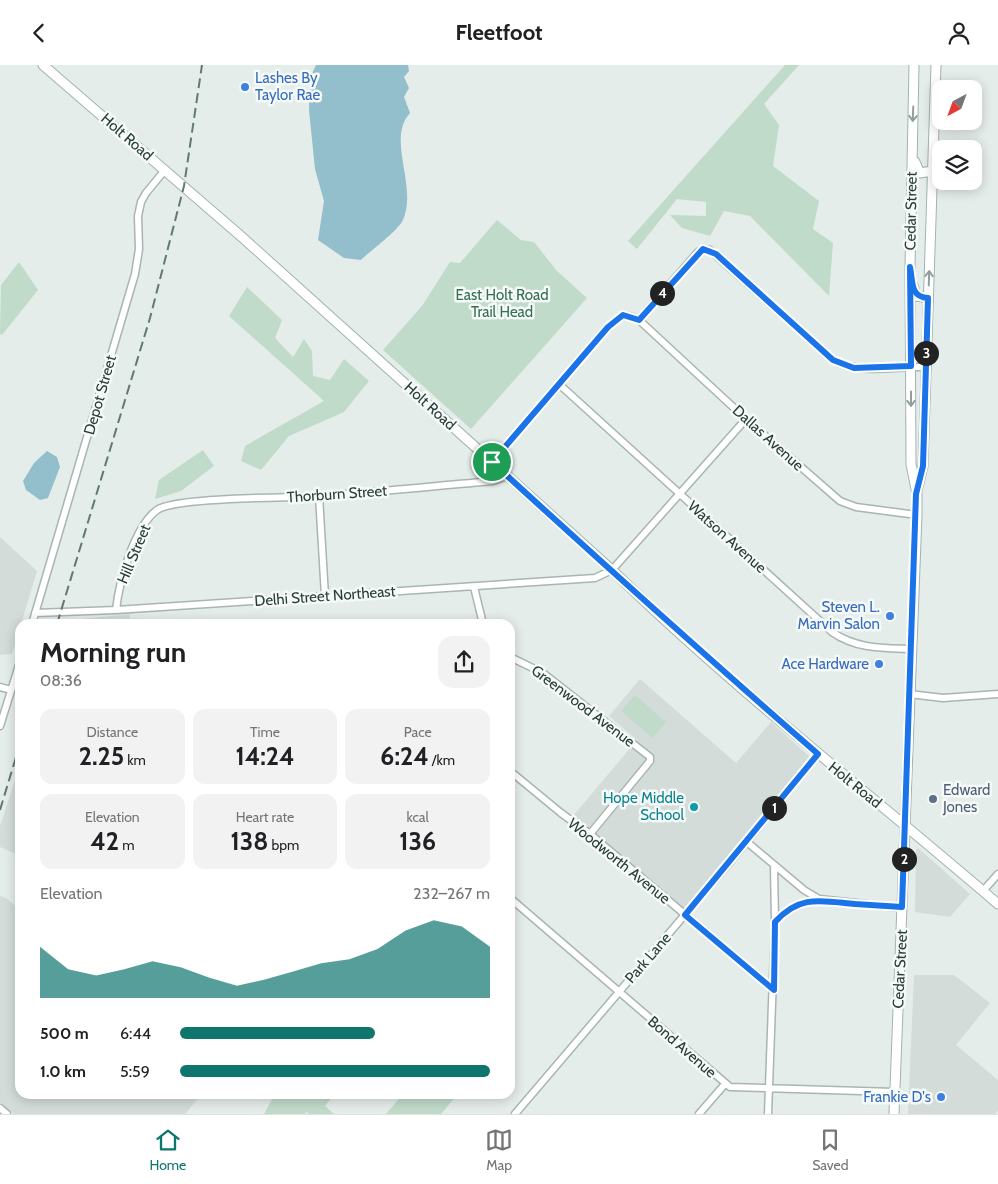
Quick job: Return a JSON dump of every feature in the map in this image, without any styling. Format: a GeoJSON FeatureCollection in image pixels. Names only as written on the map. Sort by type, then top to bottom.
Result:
{"type":"FeatureCollection","features":[{"type":"Feature","properties":{"kind":"main road","name":"Holt Road"},"geometry":{"type":"LineString","coordinates":[[43,65],[165,170],[612,570],[659,615],[818,754],[998,904]]}},
{"type":"Feature","properties":{"kind":"main road","name":"Cedar Street"},"geometry":{"type":"LineString","coordinates":[[894,1114],[917,515],[911,463],[910,267],[914,65]]}},
{"type":"Feature","properties":{"kind":"main road","name":"Cedar Street"},"geometry":{"type":"LineString","coordinates":[[933,140],[936,65]]}},
{"type":"Feature","properties":{"kind":"main road"},"geometry":{"type":"LineString","coordinates":[[912,142],[917,171],[924,173],[932,171]]}},
{"type":"Feature","properties":{"kind":"main road","name":"Cedar Street"},"geometry":{"type":"LineString","coordinates":[[916,494],[923,466],[932,171]]}},
{"type":"Feature","properties":{"kind":"main road"},"geometry":{"type":"LineString","coordinates":[[910,267],[915,294],[919,298],[928,298]]}},
{"type":"Feature","properties":{"kind":"street","name":"Depot Street"},"geometry":{"type":"LineString","coordinates":[[33,619],[135,274],[139,249],[138,215],[141,202],[165,170]]}},
{"type":"Feature","properties":{"kind":"street"},"geometry":{"type":"LineString","coordinates":[[492,462],[608,327],[619,317],[628,315],[639,320],[698,252],[703,249],[710,250],[838,363],[854,368],[926,367]]}},
{"type":"Feature","properties":{"kind":"street","name":"Dallas Avenue"},"geometry":{"type":"LineString","coordinates":[[639,320],[746,419],[840,501],[856,507],[917,515]]}},
{"type":"Feature","properties":{"kind":"street","name":"Watson Avenue"},"geometry":{"type":"LineString","coordinates":[[560,385],[840,638],[867,647],[911,649]]}},
{"type":"Feature","properties":{"kind":"street"},"geometry":{"type":"LineString","coordinates":[[612,570],[746,419]]}},
{"type":"Feature","properties":{"kind":"street","name":"Thorburn Street"},"geometry":{"type":"LineString","coordinates":[[166,505],[319,496],[493,481],[507,476]]}},
{"type":"Feature","properties":{"kind":"street"},"geometry":{"type":"LineString","coordinates":[[319,496],[325,596]]}},
{"type":"Feature","properties":{"kind":"street","name":"Hill Street"},"geometry":{"type":"LineString","coordinates":[[116,610],[122,576],[139,535],[146,522],[156,511],[166,505]]}},
{"type":"Feature","properties":{"kind":"street","name":"Delhi Street Northeast"},"geometry":{"type":"LineString","coordinates":[[35,613],[116,610],[595,578],[612,570]]}},
{"type":"Feature","properties":{"kind":"street"},"geometry":{"type":"LineString","coordinates":[[474,587],[482,619]]}},
{"type":"Feature","properties":{"kind":"street","name":"Greenwood Avenue"},"geometry":{"type":"LineString","coordinates":[[515,659],[543,673],[650,757],[650,761],[590,834]]}},
{"type":"Feature","properties":{"kind":"street"},"geometry":{"type":"LineString","coordinates":[[0,725],[15,677]]}},
{"type":"Feature","properties":{"kind":"street"},"geometry":{"type":"LineString","coordinates":[[0,687],[11,690]]}},
{"type":"Feature","properties":{"kind":"street"},"geometry":{"type":"LineString","coordinates":[[909,694],[943,698],[998,694]]}},
{"type":"Feature","properties":{"kind":"street","name":"Park Lane"},"geometry":{"type":"LineString","coordinates":[[515,1114],[747,842],[818,754]]}},
{"type":"Feature","properties":{"kind":"street","name":"Woodworth Avenue"},"geometry":{"type":"LineString","coordinates":[[515,775],[590,834],[774,990]]}},
{"type":"Feature","properties":{"kind":"street"},"geometry":{"type":"LineString","coordinates":[[747,842],[804,890],[819,899]]}},
{"type":"Feature","properties":{"kind":"street"},"geometry":{"type":"LineString","coordinates":[[768,1114],[774,990],[774,865]]}},
{"type":"Feature","properties":{"kind":"street"},"geometry":{"type":"LineString","coordinates":[[983,891],[998,874]]}},
{"type":"Feature","properties":{"kind":"street"},"geometry":{"type":"LineString","coordinates":[[775,922],[784,911],[819,899],[902,907]]}},
{"type":"Feature","properties":{"kind":"street","name":"Bond Avenue"},"geometry":{"type":"LineString","coordinates":[[515,902],[730,1087],[894,1092]]}},
{"type":"Feature","properties":{"kind":"street"},"geometry":{"type":"LineString","coordinates":[[699,1114],[725,1084]]}},
{"type":"Feature","properties":{"kind":"street"},"geometry":{"type":"LineString","coordinates":[[0,1108],[7,1114]]}},
{"type":"Feature","properties":{"kind":"shaded area"},"geometry":{"type":"Polygon","coordinates":[[[0,537],[37,571],[23,619],[15,619],[15,644],[12,654],[0,655],[0,537]]]}},
{"type":"Feature","properties":{"kind":"shaded area"},"geometry":{"type":"Polygon","coordinates":[[[130,614],[130,619],[81,619],[130,614]]]}},
{"type":"Feature","properties":{"kind":"shaded area"},"geometry":{"type":"Polygon","coordinates":[[[640,679],[736,763],[771,722],[810,757],[685,912],[573,816],[637,740],[609,716],[640,679]]]}},
{"type":"Feature","properties":{"kind":"shaded area"},"geometry":{"type":"Polygon","coordinates":[[[15,780],[15,854],[0,847],[0,826],[15,780]]]}},
{"type":"Feature","properties":{"kind":"shaded area"},"geometry":{"type":"Polygon","coordinates":[[[918,848],[970,894],[950,917],[915,912],[916,850],[918,848]]]}},
{"type":"Feature","properties":{"kind":"shaded area"},"geometry":{"type":"Polygon","coordinates":[[[0,896],[6,898],[15,906],[15,1099],[198,1099],[185,1114],[14,1114],[0,1102],[0,896]]]}},
{"type":"Feature","properties":{"kind":"shaded area"},"geometry":{"type":"Polygon","coordinates":[[[914,975],[954,975],[990,1003],[956,1045],[998,1080],[998,1110],[995,1114],[908,1114],[914,975]]]}},
{"type":"Feature","properties":{"kind":"green space"},"geometry":{"type":"Polygon","coordinates":[[[785,65],[799,65],[764,104],[779,125],[773,166],[819,201],[813,229],[833,243],[829,296],[750,216],[724,211],[710,236],[682,228],[670,215],[706,216],[706,202],[677,199],[637,249],[628,241],[785,65]]]}},
{"type":"Feature","properties":{"kind":"green space","name":"East Holt Road Trail Head"},"geometry":{"type":"Polygon","coordinates":[[[497,220],[521,240],[534,242],[557,271],[587,298],[471,429],[383,350],[422,306],[450,262],[460,263],[497,220]]]}},
{"type":"Feature","properties":{"kind":"green space"},"geometry":{"type":"Polygon","coordinates":[[[19,262],[38,290],[2,335],[0,334],[1,285],[19,262]]]}},
{"type":"Feature","properties":{"kind":"green space"},"geometry":{"type":"Polygon","coordinates":[[[247,287],[282,320],[275,338],[293,357],[304,339],[312,351],[313,376],[330,380],[344,359],[369,381],[344,412],[289,436],[261,470],[241,461],[245,446],[324,401],[229,316],[247,287]]]}},
{"type":"Feature","properties":{"kind":"green space"},"geometry":{"type":"Polygon","coordinates":[[[203,450],[214,466],[181,491],[155,499],[159,480],[203,450]]]}},
{"type":"Feature","properties":{"kind":"green space"},"geometry":{"type":"Polygon","coordinates":[[[635,695],[666,722],[653,738],[621,711],[635,695]]]}},
{"type":"Feature","properties":{"kind":"green space"},"geometry":{"type":"Polygon","coordinates":[[[272,1099],[331,1099],[325,1106],[334,1114],[309,1114],[306,1112],[305,1114],[264,1114],[272,1099]]]}},
{"type":"Feature","properties":{"kind":"green space"},"geometry":{"type":"Polygon","coordinates":[[[399,1099],[454,1099],[441,1114],[386,1114],[399,1099]]]}},
{"type":"Feature","properties":{"kind":"water"},"geometry":{"type":"Polygon","coordinates":[[[316,65],[408,65],[409,71],[404,77],[409,88],[404,97],[410,113],[403,124],[401,136],[407,207],[400,225],[361,260],[344,258],[318,240],[324,201],[315,169],[309,110],[310,78],[316,65]]]}},
{"type":"Feature","properties":{"kind":"water"},"geometry":{"type":"Polygon","coordinates":[[[47,451],[57,457],[60,467],[48,498],[40,500],[26,490],[23,481],[34,463],[47,451]]]}},
{"type":"Feature","properties":{"kind":"railway"},"geometry":{"type":"LineString","coordinates":[[59,619],[150,318],[184,186],[202,65]]}},
{"type":"Feature","properties":{"kind":"railway"},"geometry":{"type":"LineString","coordinates":[[0,810],[15,760]]}},
{"type":"Feature","properties":{"kind":"place","name":"Lashes By Taylor Rae"},"geometry":{"type":"Point","coordinates":[245,87]}},
{"type":"Feature","properties":{"kind":"place","name":"Steven L. Marvin Salon"},"geometry":{"type":"Point","coordinates":[890,616]}},
{"type":"Feature","properties":{"kind":"place","name":"Ace Hardware"},"geometry":{"type":"Point","coordinates":[879,664]}},
{"type":"Feature","properties":{"kind":"place","name":"Edward Jones"},"geometry":{"type":"Point","coordinates":[933,799]}},
{"type":"Feature","properties":{"kind":"place","name":"Hope Middle School"},"geometry":{"type":"Point","coordinates":[694,807]}},
{"type":"Feature","properties":{"kind":"place","name":"Frankie D's"},"geometry":{"type":"Point","coordinates":[941,1097]}},
{"type":"Feature","properties":{"kind":"route"},"geometry":{"type":"LineString","coordinates":[[703,249],[710,250],[716,254],[833,360],[854,368],[911,366],[910,267],[916,296],[928,298],[923,466],[916,494],[917,515],[902,907],[834,902],[819,899],[784,911],[775,922],[774,990],[685,915],[818,754],[659,615],[492,462],[608,327],[623,315],[639,320],[698,252],[703,249]]}}]}
